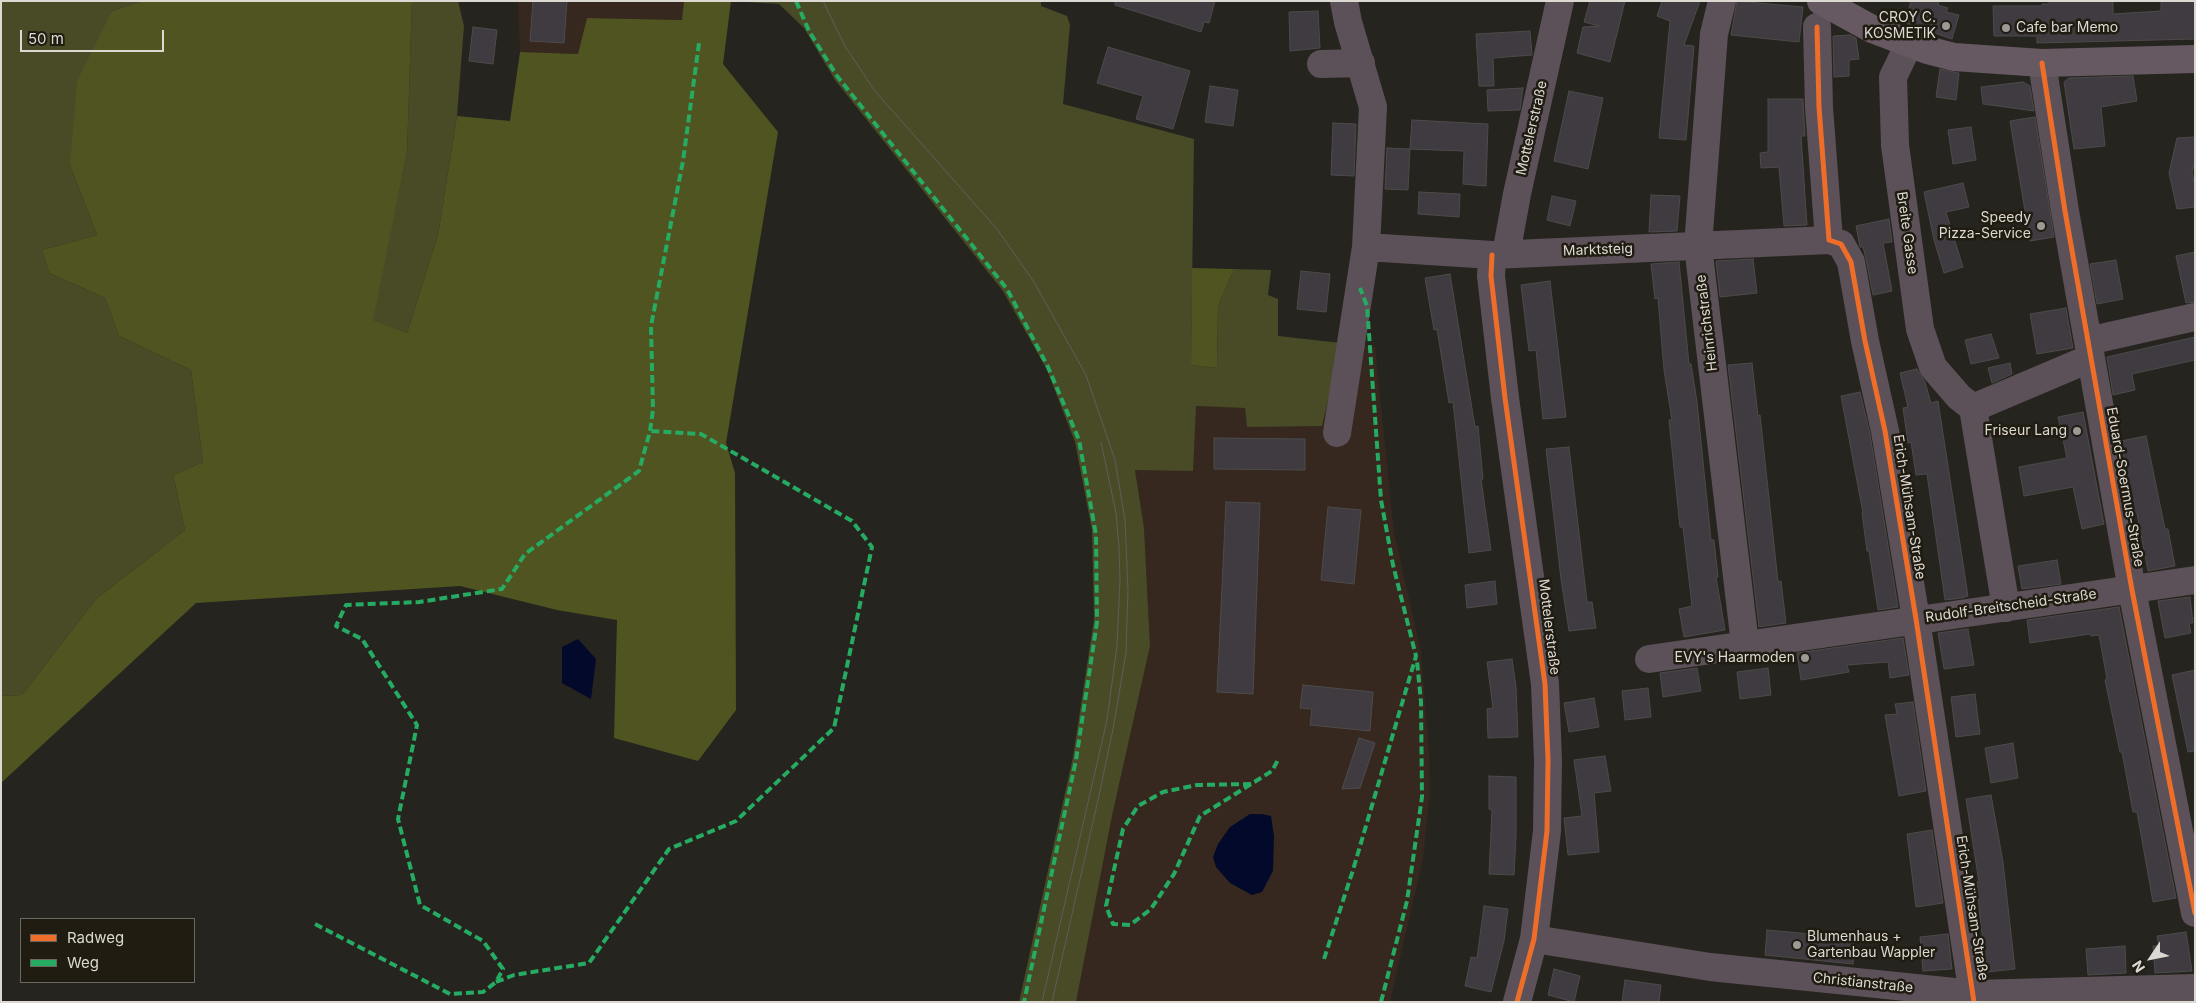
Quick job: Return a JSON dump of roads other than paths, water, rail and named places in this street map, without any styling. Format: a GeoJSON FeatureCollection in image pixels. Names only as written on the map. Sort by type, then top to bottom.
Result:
{"type":"FeatureCollection","features":[{"type":"Feature","properties":{"kind":"main road"},"geometry":{"type":"LineString","coordinates":[[1819,14],[1872,28],[1910,44],[1954,57],[2042,63],[2195,59]]}},
{"type":"Feature","properties":{"kind":"street"},"geometry":{"type":"LineString","coordinates":[[1337,433],[1366,247],[1373,107],[1344,1]]}},
{"type":"Feature","properties":{"kind":"street","name":"Mottelerstraße"},"geometry":{"type":"LineString","coordinates":[[1517,1002],[1534,939],[1547,831],[1548,760],[1545,684],[1505,398],[1491,276],[1517,194],[1560,1]]}},
{"type":"Feature","properties":{"kind":"street","name":"Heinrichstraße"},"geometry":{"type":"LineString","coordinates":[[1722,1],[1714,34],[1698,246],[1745,644]]}},
{"type":"Feature","properties":{"kind":"street"},"geometry":{"type":"LineString","coordinates":[[1819,14],[1819,107],[1829,240]]}},
{"type":"Feature","properties":{"kind":"street","name":"Breite Gasse"},"geometry":{"type":"LineString","coordinates":[[1910,44],[1893,77],[1895,136],[1920,329],[1933,366],[1959,397],[1973,408]]}},
{"type":"Feature","properties":{"kind":"street"},"geometry":{"type":"LineString","coordinates":[[1321,64],[1361,63]]}},
{"type":"Feature","properties":{"kind":"street","name":"Eduard-Soermus-Straße"},"geometry":{"type":"LineString","coordinates":[[2042,63],[2132,590],[2195,913]]}},
{"type":"Feature","properties":{"kind":"street","name":"Marktsteig"},"geometry":{"type":"LineString","coordinates":[[1366,247],[1499,254],[1829,240]]}},
{"type":"Feature","properties":{"kind":"street","name":"Erich-Mühsam-Straße"},"geometry":{"type":"LineString","coordinates":[[1829,240],[1841,244],[1852,262],[1865,341],[1885,432],[1916,619],[1974,998]]}},
{"type":"Feature","properties":{"kind":"street"},"geometry":{"type":"LineString","coordinates":[[2006,608],[1973,408],[2090,350],[2195,317]]}},
{"type":"Feature","properties":{"kind":"street","name":"Rudolf-Breitscheid-Straße"},"geometry":{"type":"LineString","coordinates":[[1649,659],[2195,580]]}},
{"type":"Feature","properties":{"kind":"street","name":"Christianstraße"},"geometry":{"type":"LineString","coordinates":[[1534,939],[1710,967],[1974,998],[2195,988]]}},
{"type":"Feature","properties":{"kind":"water"},"geometry":{"type":"Polygon","coordinates":[[[578,639],[596,659],[591,699],[562,683],[562,647],[578,639]]]}},
{"type":"Feature","properties":{"kind":"water"},"geometry":{"type":"Polygon","coordinates":[[[1250,814],[1271,816],[1274,836],[1273,871],[1262,892],[1252,895],[1230,883],[1216,867],[1213,857],[1218,844],[1230,827],[1250,814]]]}},
{"type":"Feature","properties":{"kind":"tram line"},"geometry":{"type":"LineString","coordinates":[[823,1],[845,46],[874,90],[997,229],[1034,282],[1086,375],[1115,460],[1125,520],[1128,590],[1126,653],[1098,800],[1052,1002]]}},
{"type":"Feature","properties":{"kind":"tram line"},"geometry":{"type":"LineString","coordinates":[[1042,1002],[1107,720],[1117,646],[1120,580],[1119,547],[1116,513],[1101,442]]}},
{"type":"Feature","properties":{"kind":"place","name":"CROY C. KOSMETIK"},"geometry":{"type":"Point","coordinates":[1946,26]}},
{"type":"Feature","properties":{"kind":"place","name":"Cafe bar Memo"},"geometry":{"type":"Point","coordinates":[2006,28]}},
{"type":"Feature","properties":{"kind":"place","name":"Speedy Pizza-Service"},"geometry":{"type":"Point","coordinates":[2041,226]}},
{"type":"Feature","properties":{"kind":"place","name":"Friseur Lang"},"geometry":{"type":"Point","coordinates":[2077,431]}},
{"type":"Feature","properties":{"kind":"place","name":"EVY's Haarmoden"},"geometry":{"type":"Point","coordinates":[1805,658]}},
{"type":"Feature","properties":{"kind":"place","name":"Blumenhaus + Gartenbau Wappler"},"geometry":{"type":"Point","coordinates":[1797,945]}}]}
